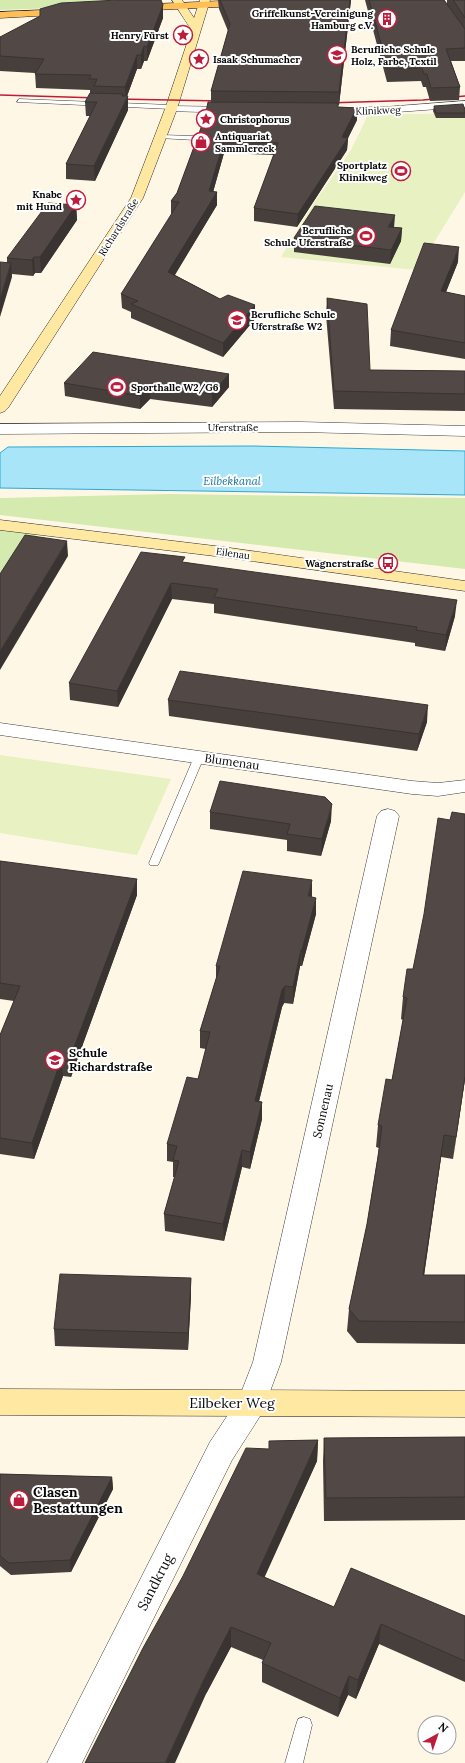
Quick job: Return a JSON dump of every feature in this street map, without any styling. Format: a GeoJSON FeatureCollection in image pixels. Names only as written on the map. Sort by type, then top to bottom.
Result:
{"type":"FeatureCollection","features":[{"type":"Feature","properties":{"kind":"main road"},"geometry":{"type":"LineString","coordinates":[[120,9],[179,3],[306,0]]}},
{"type":"Feature","properties":{"kind":"main road"},"geometry":{"type":"LineString","coordinates":[[0,15],[80,12]]}},
{"type":"Feature","properties":{"kind":"street"},"geometry":{"type":"LineString","coordinates":[[194,0],[205,2]]}},
{"type":"Feature","properties":{"kind":"street","name":"Richardstraße"},"geometry":{"type":"LineString","coordinates":[[0,408],[137,198],[171,108],[194,37],[194,26],[205,2]]}},
{"type":"Feature","properties":{"kind":"street"},"geometry":{"type":"LineString","coordinates":[[179,3],[194,26]]}},
{"type":"Feature","properties":{"kind":"street","name":"Klinikweg"},"geometry":{"type":"LineString","coordinates":[[319,111],[384,110],[465,104]]}},
{"type":"Feature","properties":{"kind":"street"},"geometry":{"type":"LineString","coordinates":[[171,108],[247,110]]}},
{"type":"Feature","properties":{"kind":"street","name":"Uferstraße"},"geometry":{"type":"LineString","coordinates":[[0,429],[300,427],[465,431]]}},
{"type":"Feature","properties":{"kind":"street","name":"Eilenau"},"geometry":{"type":"LineString","coordinates":[[0,525],[223,552],[465,586]]}},
{"type":"Feature","properties":{"kind":"street","name":"Blumenau"},"geometry":{"type":"LineString","coordinates":[[0,729],[431,789],[446,789],[465,786]]}},
{"type":"Feature","properties":{"kind":"street","name":"Sonnenau"},"geometry":{"type":"LineString","coordinates":[[252,1404],[267,1362],[388,816]]}},
{"type":"Feature","properties":{"kind":"street","name":"Eilbeker Weg"},"geometry":{"type":"LineString","coordinates":[[0,1402],[465,1404]]}},
{"type":"Feature","properties":{"kind":"street","name":"Sandkrug"},"geometry":{"type":"LineString","coordinates":[[64,1763],[221,1451],[252,1404]]}},
{"type":"Feature","properties":{"kind":"lane"},"geometry":{"type":"LineString","coordinates":[[19,101],[171,108]]}},
{"type":"Feature","properties":{"kind":"lane"},"geometry":{"type":"LineString","coordinates":[[160,137],[196,138]]}},
{"type":"Feature","properties":{"kind":"lane"},"geometry":{"type":"LineString","coordinates":[[154,863],[199,757]]}},
{"type":"Feature","properties":{"kind":"lane"},"geometry":{"type":"LineString","coordinates":[[294,1763],[304,1725]]}},
{"type":"Feature","properties":{"kind":"green space"},"geometry":{"type":"Polygon","coordinates":[[[0,0],[136,0],[54,8],[0,10],[0,0]]]}},
{"type":"Feature","properties":{"kind":"green space","name":"Sportplatz Klinikweg"},"geometry":{"type":"Polygon","coordinates":[[[465,113],[465,192],[417,270],[281,257],[314,203],[351,150],[368,115],[465,113]]]}},
{"type":"Feature","properties":{"kind":"green space"},"geometry":{"type":"Polygon","coordinates":[[[169,494],[465,498],[465,569],[0,515],[0,498],[169,494]]]}},
{"type":"Feature","properties":{"kind":"green space"},"geometry":{"type":"Polygon","coordinates":[[[0,527],[38,532],[0,592],[0,527]]]}},
{"type":"Feature","properties":{"kind":"green space"},"geometry":{"type":"Polygon","coordinates":[[[0,755],[171,779],[137,855],[0,833],[0,755]]]}},
{"type":"Feature","properties":{"kind":"water","name":"Eilbekkanal"},"geometry":{"type":"Polygon","coordinates":[[[253,446],[465,451],[465,495],[0,488],[0,453],[8,447],[253,446]]]}},
{"type":"Feature","properties":{"kind":"building"},"geometry":{"type":"Polygon","coordinates":[[[118,0],[161,0],[163,5],[147,47],[144,46],[141,55],[137,55],[125,87],[94,86],[97,79],[89,79],[91,75],[35,74],[44,59],[0,56],[0,37],[40,16],[40,9],[61,3],[118,0]]]}},
{"type":"Feature","properties":{"kind":"building"},"geometry":{"type":"Polygon","coordinates":[[[220,0],[350,0],[339,92],[211,91],[230,24],[220,0]]]}},
{"type":"Feature","properties":{"kind":"building"},"geometry":{"type":"Polygon","coordinates":[[[369,0],[444,0],[465,29],[465,48],[446,49],[460,87],[431,88],[427,74],[424,74],[422,68],[388,69],[369,0]]]}},
{"type":"Feature","properties":{"kind":"building"},"geometry":{"type":"Polygon","coordinates":[[[453,0],[465,0],[465,18],[453,0]]]}},
{"type":"Feature","properties":{"kind":"building"},"geometry":{"type":"Polygon","coordinates":[[[90,93],[123,94],[122,96],[128,96],[94,166],[66,164],[97,102],[85,102],[90,93]]]}},
{"type":"Feature","properties":{"kind":"building"},"geometry":{"type":"Polygon","coordinates":[[[208,102],[338,103],[338,107],[357,108],[342,137],[348,138],[298,214],[254,208],[278,143],[224,141],[209,191],[217,192],[168,272],[220,299],[228,295],[255,305],[223,343],[131,304],[138,301],[121,294],[179,202],[171,201],[177,193],[205,117],[208,102]]]}},
{"type":"Feature","properties":{"kind":"building"},"geometry":{"type":"Polygon","coordinates":[[[463,104],[465,113],[436,113],[434,106],[463,104]]]}},
{"type":"Feature","properties":{"kind":"building"},"geometry":{"type":"Polygon","coordinates":[[[48,203],[76,205],[40,257],[34,257],[32,260],[7,258],[48,203]]]}},
{"type":"Feature","properties":{"kind":"building"},"geometry":{"type":"Polygon","coordinates":[[[315,206],[395,215],[388,227],[402,228],[391,250],[294,238],[315,206]]]}},
{"type":"Feature","properties":{"kind":"building"},"geometry":{"type":"Polygon","coordinates":[[[424,243],[459,247],[441,291],[465,296],[465,343],[391,330],[424,243]]]}},
{"type":"Feature","properties":{"kind":"building"},"geometry":{"type":"Polygon","coordinates":[[[0,262],[11,263],[0,299],[0,262]]]}},
{"type":"Feature","properties":{"kind":"building"},"geometry":{"type":"Polygon","coordinates":[[[327,298],[367,304],[370,370],[465,371],[465,394],[334,391],[327,298]]]}},
{"type":"Feature","properties":{"kind":"building"},"geometry":{"type":"Polygon","coordinates":[[[93,352],[229,374],[212,394],[149,386],[140,396],[64,383],[93,352]]]}},
{"type":"Feature","properties":{"kind":"building"},"geometry":{"type":"Polygon","coordinates":[[[25,535],[67,541],[0,651],[0,574],[25,535]]]}},
{"type":"Feature","properties":{"kind":"building"},"geometry":{"type":"Polygon","coordinates":[[[141,552],[185,557],[182,562],[457,600],[446,635],[416,630],[417,627],[214,597],[218,589],[171,583],[117,691],[69,683],[141,552]]]}},
{"type":"Feature","properties":{"kind":"building"},"geometry":{"type":"Polygon","coordinates":[[[180,671],[428,705],[419,734],[168,700],[180,671]]]}},
{"type":"Feature","properties":{"kind":"building"},"geometry":{"type":"Polygon","coordinates":[[[220,781],[325,797],[332,804],[322,839],[287,834],[290,824],[210,812],[220,781]]]}},
{"type":"Feature","properties":{"kind":"building"},"geometry":{"type":"Polygon","coordinates":[[[452,812],[465,814],[465,1076],[456,1137],[444,1135],[423,1275],[465,1275],[465,1322],[359,1321],[349,1309],[367,1224],[378,1157],[382,1126],[378,1125],[386,1079],[392,1080],[407,998],[403,997],[407,969],[413,969],[424,914],[438,818],[450,820],[452,812]]]}},
{"type":"Feature","properties":{"kind":"building"},"geometry":{"type":"Polygon","coordinates":[[[0,861],[137,879],[69,1061],[61,1060],[32,1143],[0,1138],[0,1035],[20,986],[0,983],[0,861]]]}},
{"type":"Feature","properties":{"kind":"building"},"geometry":{"type":"Polygon","coordinates":[[[243,871],[312,880],[308,896],[316,898],[301,950],[293,987],[285,986],[282,990],[255,1101],[262,1102],[250,1152],[242,1150],[223,1224],[164,1214],[179,1161],[173,1160],[177,1146],[167,1144],[187,1077],[198,1079],[210,1032],[200,1031],[220,966],[216,966],[243,871]]]}},
{"type":"Feature","properties":{"kind":"building"},"geometry":{"type":"Polygon","coordinates":[[[60,1274],[191,1278],[188,1333],[54,1329],[60,1274]]]}},
{"type":"Feature","properties":{"kind":"building"},"geometry":{"type":"Polygon","coordinates":[[[465,1437],[465,1497],[326,1498],[324,1438],[465,1437]]]}},
{"type":"Feature","properties":{"kind":"building"},"geometry":{"type":"Polygon","coordinates":[[[318,1440],[257,1574],[334,1607],[351,1568],[465,1616],[465,1661],[381,1624],[358,1680],[349,1676],[340,1698],[262,1663],[271,1643],[231,1627],[206,1675],[165,1763],[85,1763],[143,1648],[183,1576],[246,1448],[269,1449],[269,1441],[318,1440]]]}},
{"type":"Feature","properties":{"kind":"building"},"geometry":{"type":"Polygon","coordinates":[[[0,1474],[112,1477],[70,1560],[9,1563],[0,1556],[0,1474]]]}},
{"type":"Feature","properties":{"kind":"railway"},"geometry":{"type":"LineString","coordinates":[[0,95],[99,98]]}},
{"type":"Feature","properties":{"kind":"railway"},"geometry":{"type":"LineString","coordinates":[[327,103],[423,100],[465,96]]}},
{"type":"Feature","properties":{"kind":"railway"},"geometry":{"type":"LineString","coordinates":[[117,99],[221,101]]}},
{"type":"Feature","properties":{"kind":"place","name":"Griffelkunst-Vereinigung Hamburg e.V."},"geometry":{"type":"Point","coordinates":[387,19]}},
{"type":"Feature","properties":{"kind":"place","name":"Henry Fürst"},"geometry":{"type":"Point","coordinates":[183,35]}},
{"type":"Feature","properties":{"kind":"place","name":"Berufliche Schule Holz, Farbe, Textil"},"geometry":{"type":"Point","coordinates":[337,55]}},
{"type":"Feature","properties":{"kind":"place","name":"Isaak Schumacher"},"geometry":{"type":"Point","coordinates":[199,59]}},
{"type":"Feature","properties":{"kind":"place","name":"Christophorus"},"geometry":{"type":"Point","coordinates":[206,119]}},
{"type":"Feature","properties":{"kind":"place","name":"Antiquariat Sammlereck"},"geometry":{"type":"Point","coordinates":[201,142]}},
{"type":"Feature","properties":{"kind":"place","name":"Sportplatz Klinikweg"},"geometry":{"type":"Point","coordinates":[401,171]}},
{"type":"Feature","properties":{"kind":"place","name":"Knabe mit Hund"},"geometry":{"type":"Point","coordinates":[76,200]}},
{"type":"Feature","properties":{"kind":"place","name":"Berufliche Schule Uferstraße"},"geometry":{"type":"Point","coordinates":[366,236]}},
{"type":"Feature","properties":{"kind":"place","name":"Berufliche Schule Uferstraße W2"},"geometry":{"type":"Point","coordinates":[237,320]}},
{"type":"Feature","properties":{"kind":"place","name":"Sporthalle W2/G6"},"geometry":{"type":"Point","coordinates":[117,387]}},
{"type":"Feature","properties":{"kind":"place","name":"Wagnerstraße"},"geometry":{"type":"Point","coordinates":[388,563]}},
{"type":"Feature","properties":{"kind":"place","name":"Schule Richardstraße"},"geometry":{"type":"Point","coordinates":[55,1060]}},
{"type":"Feature","properties":{"kind":"place","name":"Clasen Bestattungen"},"geometry":{"type":"Point","coordinates":[19,1500]}}]}
